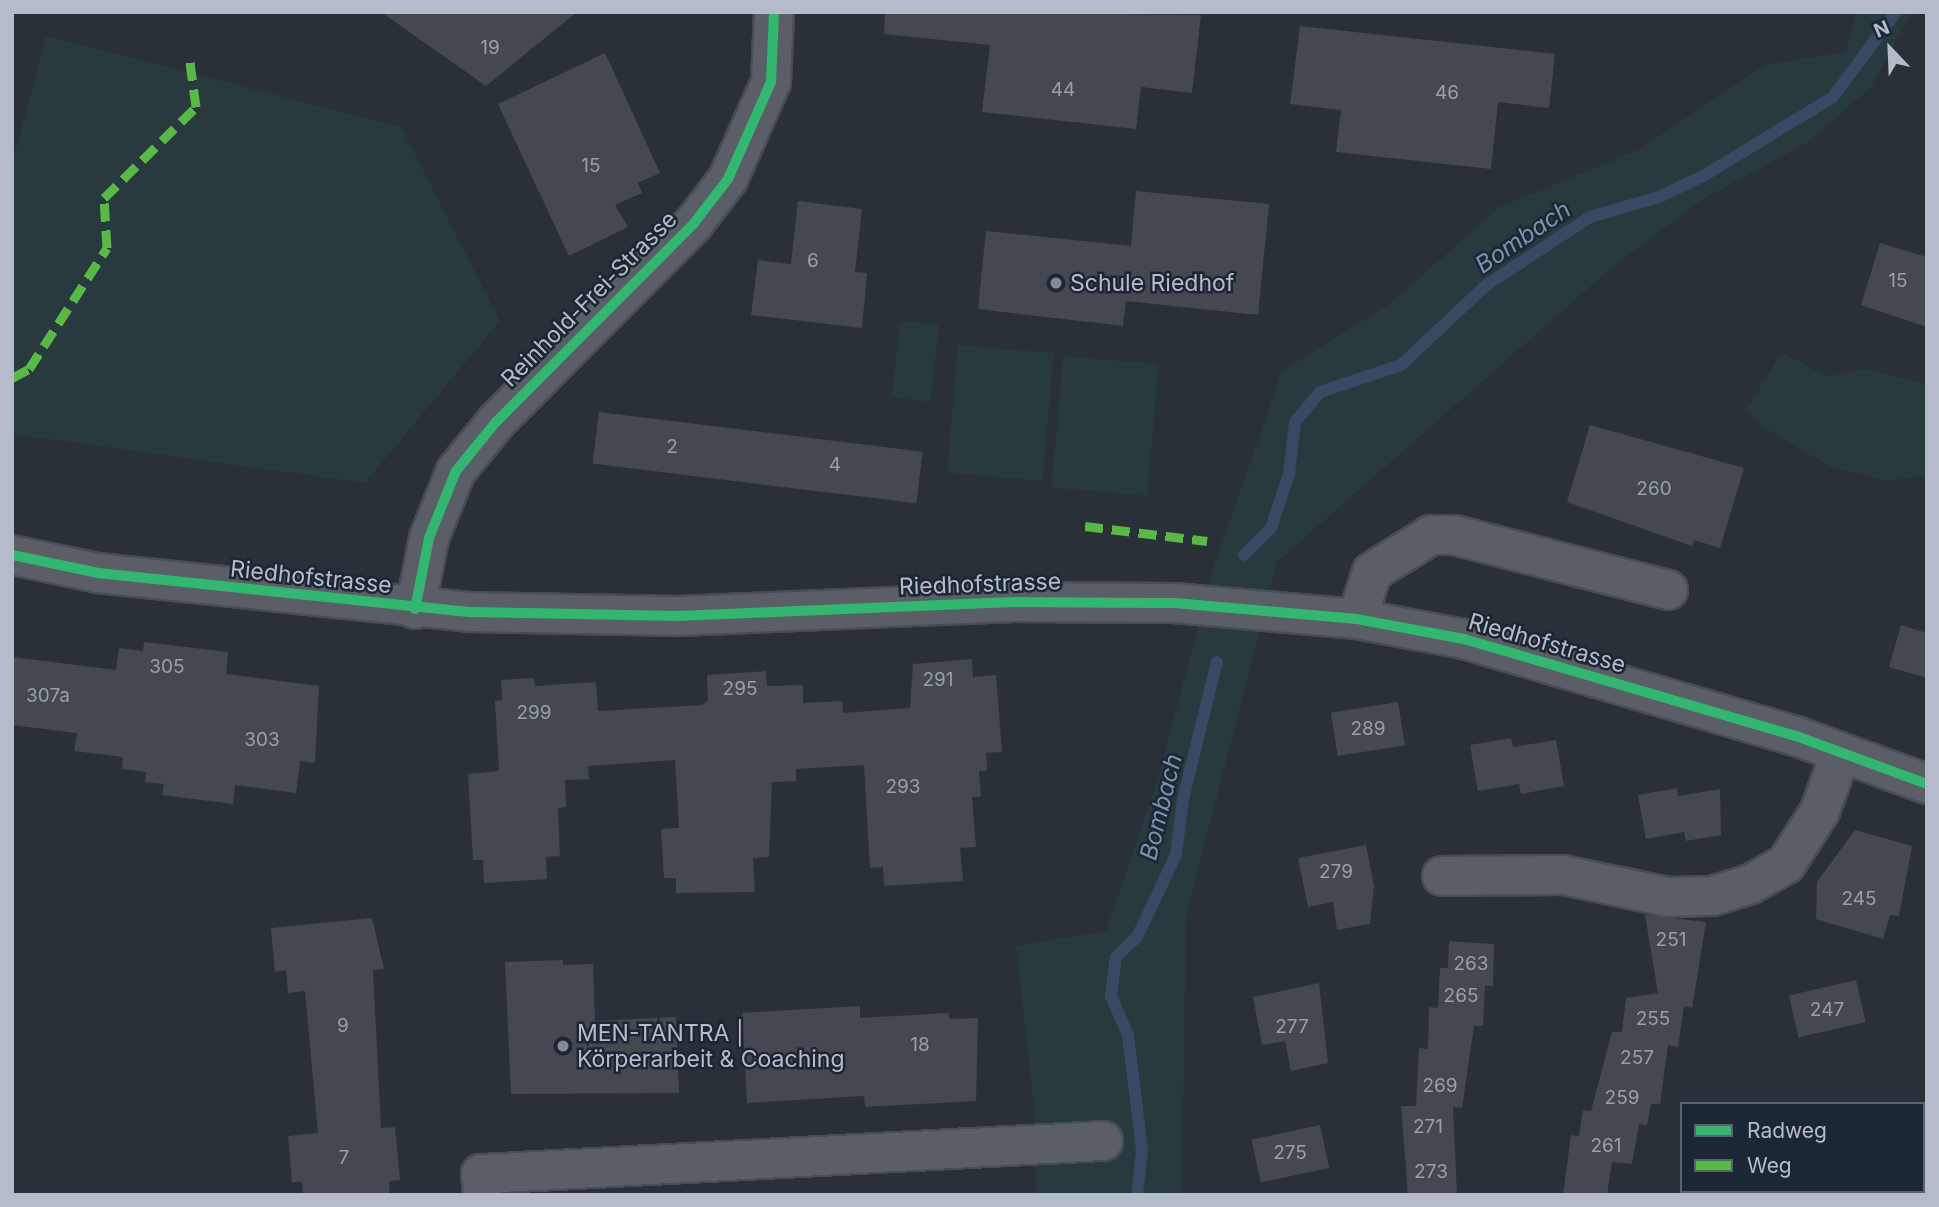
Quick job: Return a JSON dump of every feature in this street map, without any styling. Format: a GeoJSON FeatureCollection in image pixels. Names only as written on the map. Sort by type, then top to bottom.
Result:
{"type":"FeatureCollection","features":[{"type":"Feature","properties":{"kind":"street","name":"Reinhold-Frei-Strasse"},"geometry":{"type":"LineString","coordinates":[[415,608],[429,538],[456,471],[496,422],[694,223],[728,179],[771,82],[774,12]]}},
{"type":"Feature","properties":{"kind":"street"},"geometry":{"type":"LineString","coordinates":[[1357,619],[1372,572],[1431,535],[1454,535],[1668,590]]}},
{"type":"Feature","properties":{"kind":"street","name":"Riedhofstrasse"},"geometry":{"type":"LineString","coordinates":[[12,555],[99,573],[415,608],[678,616],[1160,603],[1357,619],[1464,639],[1927,784]]}},
{"type":"Feature","properties":{"kind":"street"},"geometry":{"type":"LineString","coordinates":[[1442,876],[1563,875],[1668,897],[1712,896],[1749,885],[1786,864],[1820,811],[1840,755]]}},
{"type":"Feature","properties":{"kind":"street"},"geometry":{"type":"LineString","coordinates":[[482,1184],[1103,1141]]}},
{"type":"Feature","properties":{"kind":"green space"},"geometry":{"type":"Polygon","coordinates":[[[1857,12],[1912,12],[1871,87],[1807,143],[1703,199],[1610,269],[1277,562],[1186,917],[1182,1195],[1036,1195],[1033,1100],[1016,946],[1106,931],[1159,776],[1212,572],[1282,371],[1391,303],[1498,208],[1640,149],[1765,65],[1846,52],[1857,12]]]}},
{"type":"Feature","properties":{"kind":"green space"},"geometry":{"type":"Polygon","coordinates":[[[46,36],[401,127],[500,321],[365,483],[12,434],[12,165],[46,36]]]}},
{"type":"Feature","properties":{"kind":"green space"},"geometry":{"type":"Polygon","coordinates":[[[900,321],[939,325],[931,402],[892,398],[900,321]]]}},
{"type":"Feature","properties":{"kind":"green space"},"geometry":{"type":"Polygon","coordinates":[[[958,345],[1054,353],[1042,481],[947,473],[958,345]]]}},
{"type":"Feature","properties":{"kind":"green space"},"geometry":{"type":"Polygon","coordinates":[[[1782,352],[1827,377],[1864,368],[1927,384],[1927,475],[1889,481],[1829,466],[1765,428],[1746,410],[1782,352]]]}},
{"type":"Feature","properties":{"kind":"green space"},"geometry":{"type":"Polygon","coordinates":[[[1063,356],[1159,364],[1147,496],[1051,487],[1063,356]]]}},
{"type":"Feature","properties":{"kind":"building"},"geometry":{"type":"Polygon","coordinates":[[[381,12],[577,12],[486,86],[381,12]]]}},
{"type":"Feature","properties":{"kind":"building"},"geometry":{"type":"Polygon","coordinates":[[[885,12],[1201,15],[1192,93],[1141,87],[1136,129],[982,112],[990,45],[884,34],[885,12]]]}},
{"type":"Feature","properties":{"kind":"building"},"geometry":{"type":"Polygon","coordinates":[[[1300,26],[1555,54],[1549,108],[1498,102],[1491,169],[1336,152],[1341,110],[1290,104],[1300,26]]]}},
{"type":"Feature","properties":{"kind":"building"},"geometry":{"type":"Polygon","coordinates":[[[605,53],[660,173],[638,183],[642,193],[615,205],[628,227],[569,256],[498,104],[605,53]]]}},
{"type":"Feature","properties":{"kind":"building"},"geometry":{"type":"Polygon","coordinates":[[[1136,191],[1269,204],[1258,315],[1126,301],[1123,326],[978,309],[986,231],[1131,246],[1136,191]]]}},
{"type":"Feature","properties":{"kind":"building"},"geometry":{"type":"Polygon","coordinates":[[[798,201],[862,209],[855,272],[867,273],[862,328],[751,315],[758,260],[791,264],[798,201]]]}},
{"type":"Feature","properties":{"kind":"building"},"geometry":{"type":"Polygon","coordinates":[[[1880,243],[1927,257],[1927,327],[1861,305],[1880,243]]]}},
{"type":"Feature","properties":{"kind":"building"},"geometry":{"type":"Polygon","coordinates":[[[599,412],[923,452],[916,503],[593,464],[599,412]]]}},
{"type":"Feature","properties":{"kind":"building"},"geometry":{"type":"Polygon","coordinates":[[[1590,425],[1744,468],[1720,548],[1694,540],[1692,546],[1567,502],[1590,425]]]}},
{"type":"Feature","properties":{"kind":"building"},"geometry":{"type":"Polygon","coordinates":[[[1901,625],[1927,633],[1927,678],[1889,667],[1901,625]]]}},
{"type":"Feature","properties":{"kind":"building"},"geometry":{"type":"Polygon","coordinates":[[[144,642],[228,652],[226,674],[319,686],[315,763],[300,761],[296,793],[235,785],[233,804],[162,795],[164,784],[145,782],[146,772],[122,769],[123,757],[74,751],[77,733],[12,725],[12,657],[116,670],[119,648],[143,651],[144,642]]]}},
{"type":"Feature","properties":{"kind":"building"},"geometry":{"type":"Polygon","coordinates":[[[972,659],[973,677],[996,675],[1002,752],[986,753],[987,771],[979,771],[981,797],[972,797],[976,847],[960,848],[963,881],[884,886],[883,867],[870,868],[864,765],[796,769],[796,781],[772,782],[769,857],[753,858],[755,892],[676,893],[676,878],[664,878],[661,829],[679,828],[675,760],[588,766],[589,779],[565,780],[566,807],[558,808],[560,856],[546,857],[547,879],[484,883],[483,860],[473,860],[468,774],[499,771],[495,701],[502,700],[501,680],[534,678],[535,686],[596,682],[598,711],[702,705],[708,700],[707,675],[766,671],[767,686],[803,685],[803,703],[842,701],[843,713],[910,708],[913,664],[972,659]]]}},
{"type":"Feature","properties":{"kind":"building"},"geometry":{"type":"Polygon","coordinates":[[[1398,702],[1405,745],[1338,756],[1331,713],[1398,702]]]}},
{"type":"Feature","properties":{"kind":"building"},"geometry":{"type":"Polygon","coordinates":[[[1511,738],[1513,747],[1556,740],[1564,786],[1521,794],[1519,784],[1478,791],[1470,745],[1511,738]]]}},
{"type":"Feature","properties":{"kind":"building"},"geometry":{"type":"Polygon","coordinates":[[[1677,788],[1678,796],[1720,789],[1721,835],[1686,841],[1684,832],[1646,839],[1638,795],[1677,788]]]}},
{"type":"Feature","properties":{"kind":"building"},"geometry":{"type":"Polygon","coordinates":[[[1855,830],[1912,846],[1899,916],[1890,915],[1883,939],[1816,919],[1817,882],[1855,830]]]}},
{"type":"Feature","properties":{"kind":"building"},"geometry":{"type":"Polygon","coordinates":[[[1366,845],[1374,886],[1370,924],[1337,930],[1333,902],[1308,907],[1298,858],[1366,845]]]}},
{"type":"Feature","properties":{"kind":"building"},"geometry":{"type":"Polygon","coordinates":[[[1645,915],[1706,922],[1692,1008],[1684,1006],[1678,1047],[1668,1045],[1660,1104],[1651,1104],[1647,1125],[1639,1124],[1632,1164],[1612,1162],[1607,1195],[1563,1195],[1571,1135],[1579,1136],[1583,1110],[1591,1111],[1612,1032],[1622,1032],[1626,998],[1658,993],[1645,915]]]}},
{"type":"Feature","properties":{"kind":"building"},"geometry":{"type":"Polygon","coordinates":[[[372,918],[384,969],[373,970],[381,1128],[395,1127],[400,1180],[389,1181],[390,1195],[303,1195],[302,1182],[292,1182],[288,1136],[318,1133],[305,991],[288,993],[286,970],[275,972],[271,928],[372,918]]]}},
{"type":"Feature","properties":{"kind":"building"},"geometry":{"type":"Polygon","coordinates":[[[1449,941],[1494,944],[1493,986],[1485,986],[1483,1026],[1474,1026],[1462,1108],[1453,1107],[1457,1195],[1408,1195],[1401,1106],[1416,1106],[1419,1048],[1428,1049],[1429,1007],[1438,1008],[1440,968],[1448,968],[1449,941]]]}},
{"type":"Feature","properties":{"kind":"building"},"geometry":{"type":"Polygon","coordinates":[[[563,960],[563,965],[593,964],[595,1021],[676,1017],[679,1093],[511,1094],[505,962],[563,960]]]}},
{"type":"Feature","properties":{"kind":"building"},"geometry":{"type":"Polygon","coordinates":[[[1856,980],[1866,1022],[1798,1037],[1789,996],[1856,980]]]}},
{"type":"Feature","properties":{"kind":"building"},"geometry":{"type":"Polygon","coordinates":[[[1319,983],[1328,1063],[1291,1071],[1285,1041],[1262,1045],[1253,997],[1319,983]]]}},
{"type":"Feature","properties":{"kind":"building"},"geometry":{"type":"Polygon","coordinates":[[[860,1006],[860,1018],[949,1013],[949,1019],[978,1018],[976,1101],[865,1107],[864,1096],[747,1103],[742,1013],[860,1006]]]}},
{"type":"Feature","properties":{"kind":"building"},"geometry":{"type":"Polygon","coordinates":[[[1320,1125],[1329,1168],[1261,1183],[1252,1140],[1320,1125]]]}},
{"type":"Feature","properties":{"kind":"waterway","name":"Bombach"},"geometry":{"type":"LineString","coordinates":[[1244,555],[1271,528],[1289,474],[1295,422],[1320,392],[1401,365],[1485,286],[1590,217],[1659,197],[1705,175],[1833,97],[1896,12]]}},
{"type":"Feature","properties":{"kind":"waterway","name":"Bombach"},"geometry":{"type":"LineString","coordinates":[[1137,1195],[1142,1151],[1128,1035],[1111,996],[1116,957],[1137,937],[1176,855],[1183,799],[1217,662]]}},
{"type":"Feature","properties":{"kind":"marked path"},"geometry":{"type":"LineString","coordinates":[[12,378],[29,369],[107,248],[104,198],[196,107],[189,55]]}},
{"type":"Feature","properties":{"kind":"marked path"},"geometry":{"type":"LineString","coordinates":[[1085,526],[1207,541]]}},
{"type":"Feature","properties":{"kind":"cycle path"},"geometry":{"type":"LineString","coordinates":[[415,609],[429,538],[456,471],[496,422],[694,223],[728,179],[771,82],[774,12]]}},
{"type":"Feature","properties":{"kind":"cycle path"},"geometry":{"type":"LineString","coordinates":[[12,555],[98,573],[471,612],[678,616],[1013,602],[1174,603],[1357,619],[1464,639],[1796,736],[1927,784]]}},
{"type":"Feature","properties":{"kind":"place","name":"Schule Riedhof"},"geometry":{"type":"Point","coordinates":[1056,283]}},
{"type":"Feature","properties":{"kind":"place","name":"MEN-TANTRA | Körperarbeit & Coaching"},"geometry":{"type":"Point","coordinates":[563,1046]}}]}
